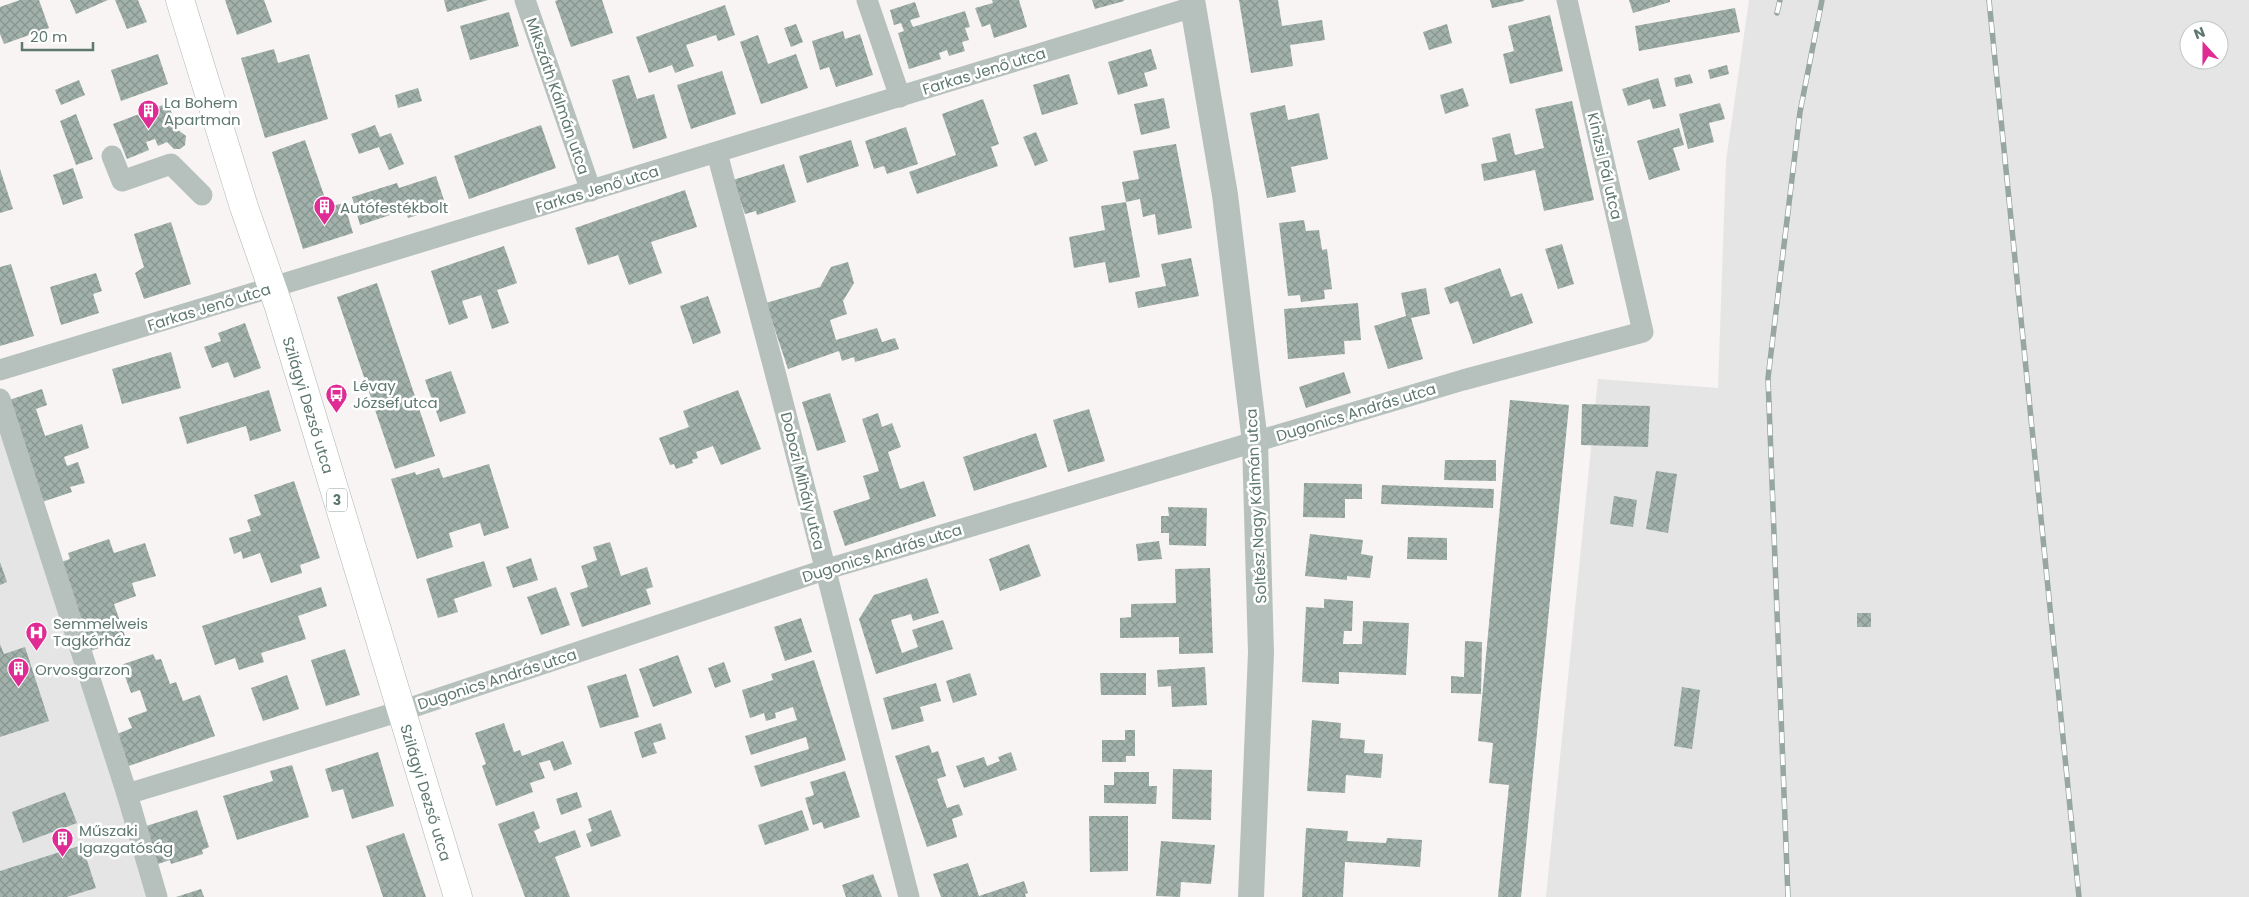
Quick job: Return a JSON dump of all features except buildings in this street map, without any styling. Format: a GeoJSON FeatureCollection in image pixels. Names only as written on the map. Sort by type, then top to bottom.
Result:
{"type":"FeatureCollection","features":[{"type":"Feature","properties":{"kind":"main road","name":"Szilágyi Dezső utca"},"geometry":{"type":"LineString","coordinates":[[180,0],[244,208],[272,288],[458,897]]}},
{"type":"Feature","properties":{"kind":"street","name":"Mikszáth Kálmán utca"},"geometry":{"type":"LineString","coordinates":[[525,0],[590,191]]}},
{"type":"Feature","properties":{"kind":"street"},"geometry":{"type":"LineString","coordinates":[[867,0],[900,97]]}},
{"type":"Feature","properties":{"kind":"street","name":"Kinizsi Pál utca"},"geometry":{"type":"LineString","coordinates":[[1567,0],[1643,332]]}},
{"type":"Feature","properties":{"kind":"street","name":"Farkas Jenő utca"},"geometry":{"type":"LineString","coordinates":[[0,370],[900,97],[1193,4]]}},
{"type":"Feature","properties":{"kind":"street","name":"Soltész Nagy Kálmán utca"},"geometry":{"type":"LineString","coordinates":[[1193,4],[1225,195],[1255,442],[1261,653],[1250,897]]}},
{"type":"Feature","properties":{"kind":"street","name":"Dobozi Mihály utca"},"geometry":{"type":"LineString","coordinates":[[717,153],[780,391],[824,570],[909,897]]}},
{"type":"Feature","properties":{"kind":"street"},"geometry":{"type":"LineString","coordinates":[[112,156],[122,181],[170,164],[176,165],[202,195]]}},
{"type":"Feature","properties":{"kind":"street","name":"Dugonics András utca"},"geometry":{"type":"LineString","coordinates":[[127,794],[401,711],[824,570],[1463,380],[1643,332]]}},
{"type":"Feature","properties":{"kind":"street"},"geometry":{"type":"LineString","coordinates":[[0,399],[127,794],[157,897]]}},
{"type":"Feature","properties":{"kind":"shaded area"},"geometry":{"type":"Polygon","coordinates":[[[1749,0],[2249,0],[2249,897],[1546,897],[1598,379],[1718,388],[1726,161],[1749,0]]]}},
{"type":"Feature","properties":{"kind":"shaded area","name":"Semmelweis Tagkórház"},"geometry":{"type":"Polygon","coordinates":[[[0,418],[150,897],[0,897],[0,418]]]}},
{"type":"Feature","properties":{"kind":"railway"},"geometry":{"type":"LineString","coordinates":[[1777,13],[1780,0]]}},
{"type":"Feature","properties":{"kind":"railway"},"geometry":{"type":"LineString","coordinates":[[1788,897],[1768,378],[1800,112],[1822,0]]}},
{"type":"Feature","properties":{"kind":"railway"},"geometry":{"type":"LineString","coordinates":[[1989,0],[2079,897]]}},
{"type":"Feature","properties":{"kind":"place","name":"La Bohem Apartman"},"geometry":{"type":"Point","coordinates":[148,130]}},
{"type":"Feature","properties":{"kind":"place","name":"Autófestékbolt"},"geometry":{"type":"Point","coordinates":[324,226]}},
{"type":"Feature","properties":{"kind":"place","name":"Lévay József utca"},"geometry":{"type":"Point","coordinates":[337,413]}},
{"type":"Feature","properties":{"kind":"place","name":"Semmelweis Tagkórház"},"geometry":{"type":"Point","coordinates":[37,651]}},
{"type":"Feature","properties":{"kind":"place","name":"Orvosgarzon"},"geometry":{"type":"Point","coordinates":[19,688]}},
{"type":"Feature","properties":{"kind":"place","name":"Műszaki Igazgatóság"},"geometry":{"type":"Point","coordinates":[63,858]}}]}
